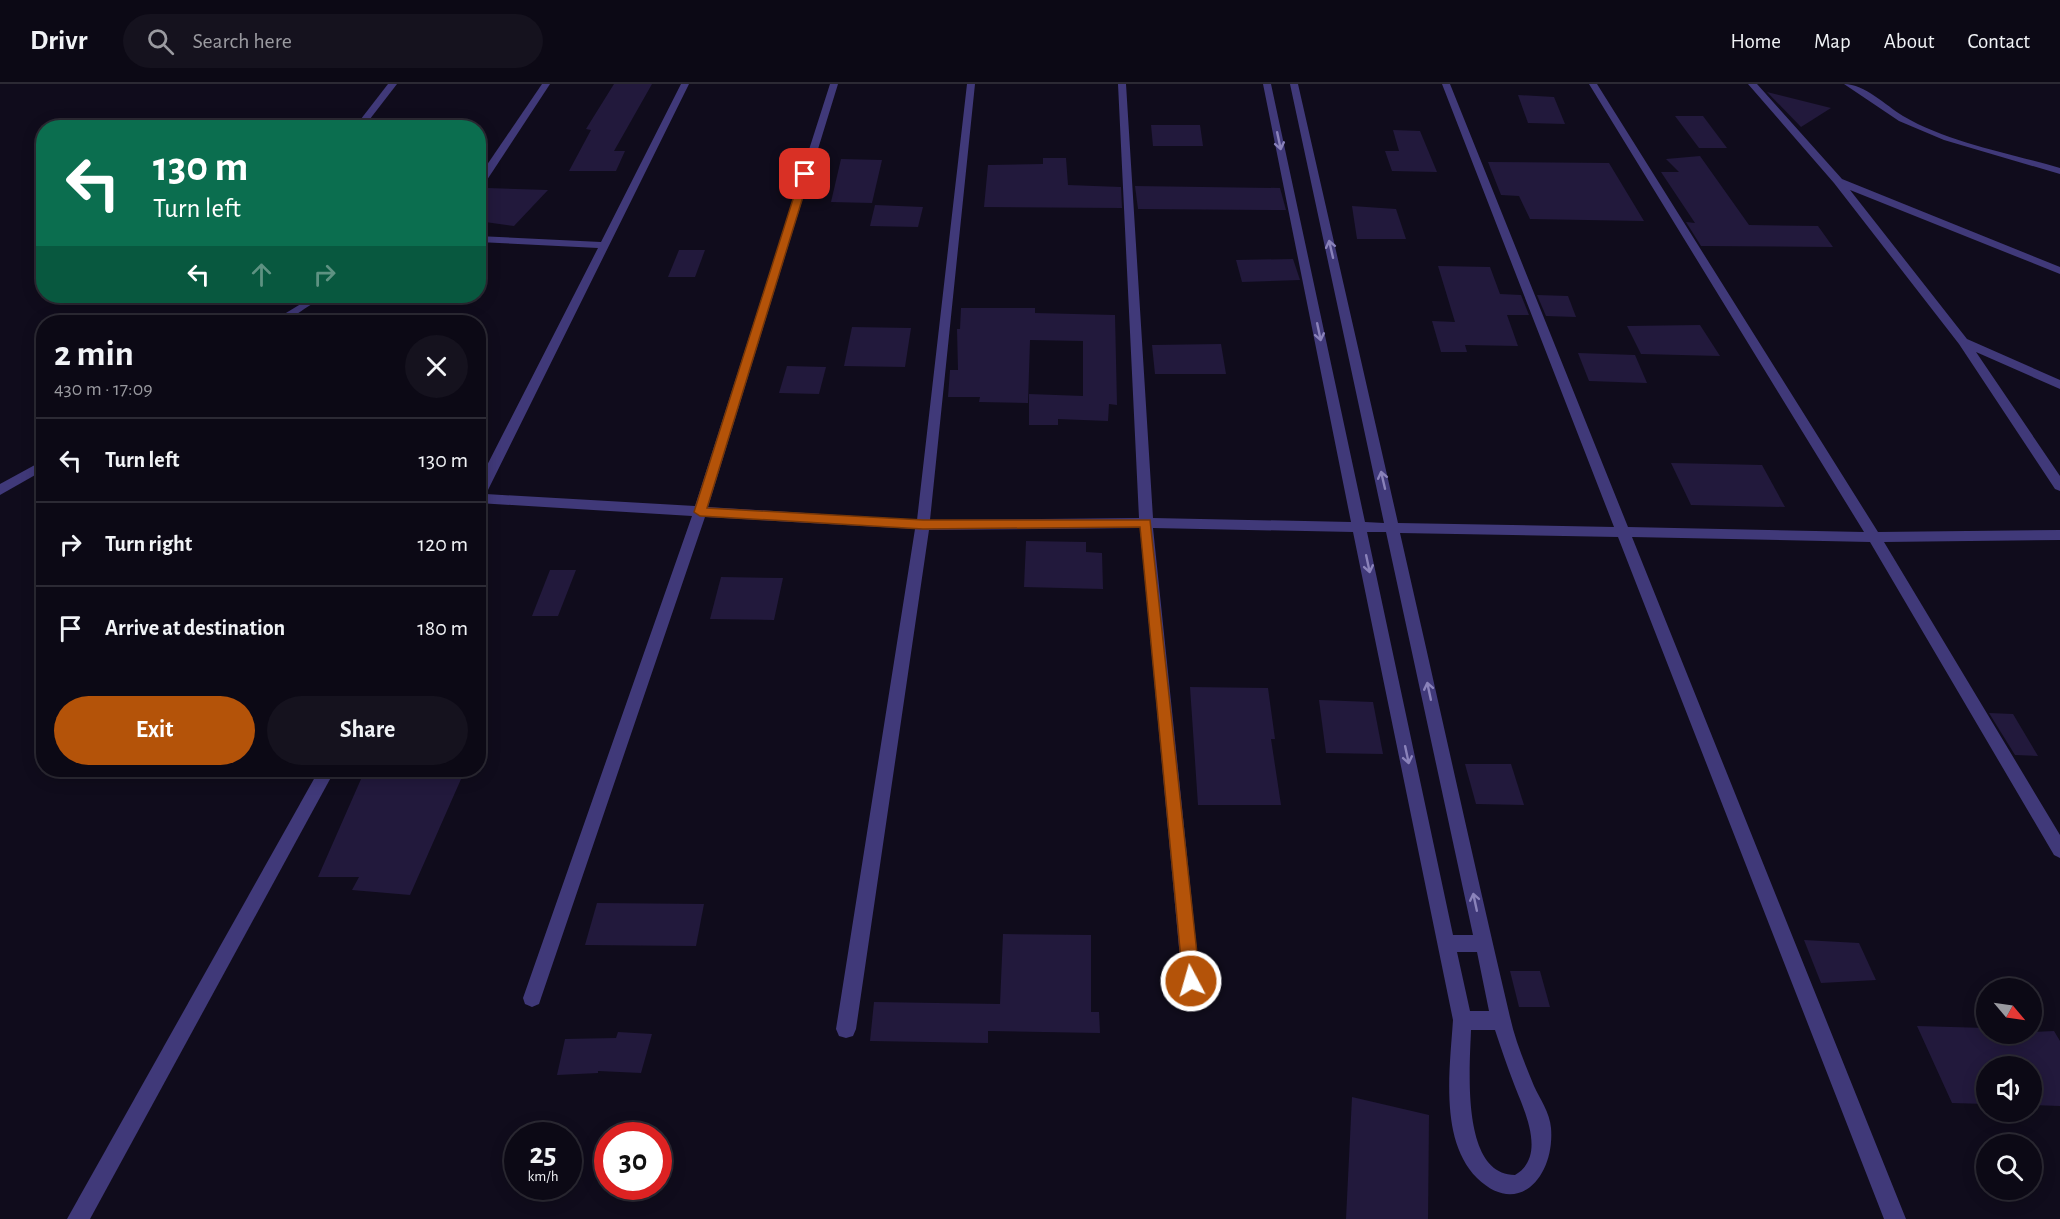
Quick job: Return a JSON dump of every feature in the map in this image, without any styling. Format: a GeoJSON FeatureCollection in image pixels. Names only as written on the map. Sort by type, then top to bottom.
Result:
{"type":"FeatureCollection","features":[{"type":"Feature","properties":{"kind":"street"},"geometry":{"type":"LineString","coordinates":[[364,120],[393,84]]}},
{"type":"Feature","properties":{"kind":"street"},"geometry":{"type":"LineString","coordinates":[[486,174],[546,84]]}},
{"type":"Feature","properties":{"kind":"street"},"geometry":{"type":"LineString","coordinates":[[486,482],[686,84]]}},
{"type":"Feature","properties":{"kind":"street"},"geometry":{"type":"LineString","coordinates":[[531,998],[700,512],[834,84]]}},
{"type":"Feature","properties":{"kind":"street"},"geometry":{"type":"LineString","coordinates":[[846,1029],[923,525],[971,84]]}},
{"type":"Feature","properties":{"kind":"street"},"geometry":{"type":"LineString","coordinates":[[1122,84],[1146,523],[1191,981]]}},
{"type":"Feature","properties":{"kind":"street"},"geometry":{"type":"LineString","coordinates":[[1267,84],[1462,1020],[1460,1066],[1462,1110],[1468,1145],[1481,1171],[1503,1186],[1519,1185],[1532,1177],[1538,1162],[1541,1127],[1501,1021],[1294,84]]}},
{"type":"Feature","properties":{"kind":"street"},"geometry":{"type":"LineString","coordinates":[[1446,84],[1895,1219]]}},
{"type":"Feature","properties":{"kind":"street"},"geometry":{"type":"LineString","coordinates":[[1593,84],[1874,537],[2060,850]]}},
{"type":"Feature","properties":{"kind":"street"},"geometry":{"type":"LineString","coordinates":[[1752,84],[1838,181],[1963,342],[2060,486]]}},
{"type":"Feature","properties":{"kind":"street"},"geometry":{"type":"LineString","coordinates":[[1848,84],[1902,119],[1947,138],[2060,171]]}},
{"type":"Feature","properties":{"kind":"street"},"geometry":{"type":"LineString","coordinates":[[1838,181],[2060,271]]}},
{"type":"Feature","properties":{"kind":"street"},"geometry":{"type":"LineString","coordinates":[[486,239],[605,245]]}},
{"type":"Feature","properties":{"kind":"street"},"geometry":{"type":"LineString","coordinates":[[289,315],[309,303]]}},
{"type":"Feature","properties":{"kind":"street"},"geometry":{"type":"LineString","coordinates":[[1963,342],[2060,386]]}},
{"type":"Feature","properties":{"kind":"street"},"geometry":{"type":"LineString","coordinates":[[0,490],[36,469]]}},
{"type":"Feature","properties":{"kind":"street"},"geometry":{"type":"LineString","coordinates":[[486,499],[923,525],[1146,523],[1874,537],[2060,535]]}},
{"type":"Feature","properties":{"kind":"street"},"geometry":{"type":"LineString","coordinates":[[78,1219],[323,777]]}},
{"type":"Feature","properties":{"kind":"street"},"geometry":{"type":"LineString","coordinates":[[1447,944],[1484,944]]}},
{"type":"Feature","properties":{"kind":"street"},"geometry":{"type":"LineString","coordinates":[[1462,1020],[1501,1021]]}},
{"type":"Feature","properties":{"kind":"building"},"geometry":{"type":"Polygon","coordinates":[[[614,84],[652,84],[614,151],[625,151],[616,171],[569,171],[591,130],[586,129],[614,84]]]}},
{"type":"Feature","properties":{"kind":"building"},"geometry":{"type":"Polygon","coordinates":[[[1767,92],[1831,108],[1801,127],[1767,92]]]}},
{"type":"Feature","properties":{"kind":"building"},"geometry":{"type":"Polygon","coordinates":[[[1518,95],[1554,97],[1565,124],[1528,123],[1518,95]]]}},
{"type":"Feature","properties":{"kind":"building"},"geometry":{"type":"Polygon","coordinates":[[[1675,116],[1703,116],[1727,148],[1699,148],[1675,116]]]}},
{"type":"Feature","properties":{"kind":"building"},"geometry":{"type":"Polygon","coordinates":[[[1151,125],[1200,125],[1203,146],[1153,146],[1151,125]]]}},
{"type":"Feature","properties":{"kind":"building"},"geometry":{"type":"Polygon","coordinates":[[[1393,130],[1420,131],[1437,172],[1392,171],[1385,151],[1399,151],[1393,130]]]}},
{"type":"Feature","properties":{"kind":"building"},"geometry":{"type":"Polygon","coordinates":[[[1700,156],[1749,225],[1818,226],[1833,247],[1701,246],[1686,222],[1695,223],[1661,172],[1679,172],[1666,159],[1700,156]]]}},
{"type":"Feature","properties":{"kind":"building"},"geometry":{"type":"Polygon","coordinates":[[[1043,158],[1066,158],[1068,185],[1121,187],[1122,208],[984,207],[988,165],[1043,164],[1043,158]]]}},
{"type":"Feature","properties":{"kind":"building"},"geometry":{"type":"Polygon","coordinates":[[[841,159],[882,160],[872,203],[831,202],[841,159]]]}},
{"type":"Feature","properties":{"kind":"building"},"geometry":{"type":"Polygon","coordinates":[[[1488,162],[1609,163],[1644,221],[1530,219],[1519,196],[1501,195],[1488,162]]]}},
{"type":"Feature","properties":{"kind":"building"},"geometry":{"type":"Polygon","coordinates":[[[1135,186],[1280,188],[1286,210],[1138,209],[1135,186]]]}},
{"type":"Feature","properties":{"kind":"building"},"geometry":{"type":"Polygon","coordinates":[[[486,190],[548,190],[514,226],[486,222],[486,190]]]}},
{"type":"Feature","properties":{"kind":"building"},"geometry":{"type":"Polygon","coordinates":[[[875,205],[923,207],[918,227],[870,226],[875,205]]]}},
{"type":"Feature","properties":{"kind":"building"},"geometry":{"type":"Polygon","coordinates":[[[1352,206],[1396,209],[1406,239],[1357,239],[1352,206]]]}},
{"type":"Feature","properties":{"kind":"building"},"geometry":{"type":"Polygon","coordinates":[[[679,250],[705,250],[695,277],[668,277],[679,250]]]}},
{"type":"Feature","properties":{"kind":"building"},"geometry":{"type":"Polygon","coordinates":[[[1293,259],[1300,280],[1242,282],[1236,260],[1293,259]]]}},
{"type":"Feature","properties":{"kind":"building"},"geometry":{"type":"Polygon","coordinates":[[[1438,266],[1490,267],[1500,294],[1521,295],[1529,315],[1507,315],[1518,346],[1465,345],[1467,352],[1441,352],[1432,321],[1455,322],[1438,266]]]}},
{"type":"Feature","properties":{"kind":"building"},"geometry":{"type":"Polygon","coordinates":[[[1537,295],[1568,296],[1576,317],[1546,316],[1537,295]]]}},
{"type":"Feature","properties":{"kind":"building"},"geometry":{"type":"Polygon","coordinates":[[[961,308],[1035,308],[1035,313],[1115,315],[1117,405],[1109,404],[1108,421],[1058,419],[1058,425],[1029,425],[1029,394],[1083,396],[1083,341],[1030,340],[1028,403],[979,402],[980,397],[948,397],[950,370],[958,370],[957,329],[960,329],[961,308]]]}},
{"type":"Feature","properties":{"kind":"building"},"geometry":{"type":"Polygon","coordinates":[[[1700,325],[1720,356],[1641,354],[1627,326],[1700,325]]]}},
{"type":"Feature","properties":{"kind":"building"},"geometry":{"type":"Polygon","coordinates":[[[852,327],[911,328],[905,367],[844,366],[852,327]]]}},
{"type":"Feature","properties":{"kind":"building"},"geometry":{"type":"Polygon","coordinates":[[[1221,344],[1226,374],[1155,374],[1152,345],[1221,344]]]}},
{"type":"Feature","properties":{"kind":"building"},"geometry":{"type":"Polygon","coordinates":[[[1578,353],[1635,355],[1647,383],[1589,381],[1578,353]]]}},
{"type":"Feature","properties":{"kind":"building"},"geometry":{"type":"Polygon","coordinates":[[[787,366],[826,367],[819,394],[779,393],[787,366]]]}},
{"type":"Feature","properties":{"kind":"building"},"geometry":{"type":"Polygon","coordinates":[[[1671,463],[1762,465],[1785,507],[1691,505],[1671,463]]]}},
{"type":"Feature","properties":{"kind":"building"},"geometry":{"type":"Polygon","coordinates":[[[1026,541],[1086,542],[1086,552],[1102,553],[1103,589],[1024,587],[1026,541]]]}},
{"type":"Feature","properties":{"kind":"building"},"geometry":{"type":"Polygon","coordinates":[[[550,570],[576,570],[558,616],[532,616],[550,570]]]}},
{"type":"Feature","properties":{"kind":"building"},"geometry":{"type":"Polygon","coordinates":[[[721,577],[783,578],[774,620],[710,619],[721,577]]]}},
{"type":"Feature","properties":{"kind":"building"},"geometry":{"type":"Polygon","coordinates":[[[1190,687],[1268,688],[1275,739],[1271,739],[1281,805],[1198,805],[1190,687]]]}},
{"type":"Feature","properties":{"kind":"building"},"geometry":{"type":"Polygon","coordinates":[[[1319,700],[1373,702],[1383,754],[1326,753],[1319,700]]]}},
{"type":"Feature","properties":{"kind":"building"},"geometry":{"type":"Polygon","coordinates":[[[1989,713],[2013,714],[2038,756],[2015,755],[1989,713]]]}},
{"type":"Feature","properties":{"kind":"building"},"geometry":{"type":"Polygon","coordinates":[[[1465,764],[1511,764],[1524,805],[1476,804],[1465,764]]]}},
{"type":"Feature","properties":{"kind":"building"},"geometry":{"type":"Polygon","coordinates":[[[362,777],[462,777],[410,895],[352,890],[359,877],[318,877],[362,777]]]}},
{"type":"Feature","properties":{"kind":"building"},"geometry":{"type":"Polygon","coordinates":[[[597,903],[704,904],[696,946],[585,945],[597,903]]]}},
{"type":"Feature","properties":{"kind":"building"},"geometry":{"type":"Polygon","coordinates":[[[1003,934],[1091,935],[1091,1012],[1099,1012],[1100,1033],[988,1031],[988,1043],[870,1041],[874,1002],[1000,1004],[1003,934]]]}},
{"type":"Feature","properties":{"kind":"building"},"geometry":{"type":"Polygon","coordinates":[[[1804,940],[1859,943],[1876,980],[1821,983],[1804,940]]]}},
{"type":"Feature","properties":{"kind":"building"},"geometry":{"type":"Polygon","coordinates":[[[1510,971],[1540,971],[1550,1007],[1519,1007],[1510,971]]]}},
{"type":"Feature","properties":{"kind":"building"},"geometry":{"type":"Polygon","coordinates":[[[1917,1026],[1976,1028],[1976,1044],[2042,1044],[2042,1032],[2054,1031],[2060,1041],[2060,1106],[2042,1105],[2042,1056],[1976,1056],[1976,1104],[1952,1103],[1917,1026]]]}},
{"type":"Feature","properties":{"kind":"building"},"geometry":{"type":"Polygon","coordinates":[[[618,1032],[652,1034],[641,1073],[598,1071],[598,1073],[557,1075],[565,1039],[616,1038],[618,1032]]]}},
{"type":"Feature","properties":{"kind":"building"},"geometry":{"type":"Polygon","coordinates":[[[1352,1097],[1429,1115],[1428,1219],[1346,1219],[1352,1097]]]}},
{"type":"Feature","properties":{"kind":"route"},"geometry":{"type":"LineString","coordinates":[[805,174],[700,512],[923,525],[1146,523],[1191,981]]}}]}
